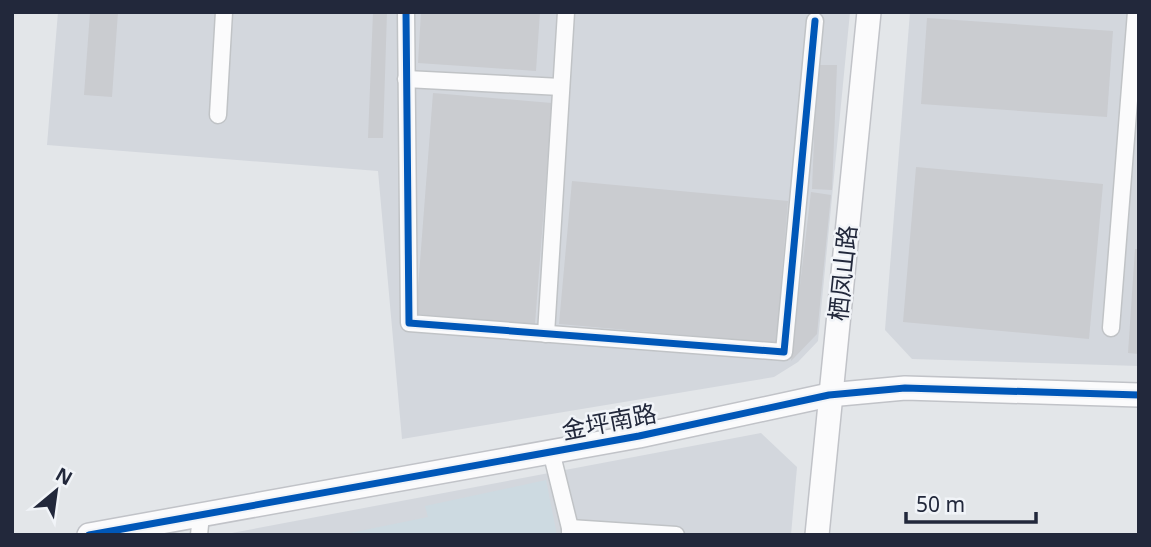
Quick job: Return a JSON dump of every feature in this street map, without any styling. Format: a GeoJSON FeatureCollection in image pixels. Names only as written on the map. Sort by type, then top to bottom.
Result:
{"type":"FeatureCollection","features":[{"type":"Feature","properties":{"kind":"street"},"geometry":{"type":"LineString","coordinates":[[218,115],[224,12]]}},
{"type":"Feature","properties":{"kind":"street"},"geometry":{"type":"LineString","coordinates":[[406,12],[409,323],[784,352],[815,22]]}},
{"type":"Feature","properties":{"kind":"street"},"geometry":{"type":"LineString","coordinates":[[546,334],[566,12]]}},
{"type":"Feature","properties":{"kind":"street","name":"栖凤山路"},"geometry":{"type":"LineString","coordinates":[[817,535],[869,12]]}},
{"type":"Feature","properties":{"kind":"street"},"geometry":{"type":"LineString","coordinates":[[1111,328],[1136,12]]}},
{"type":"Feature","properties":{"kind":"street"},"geometry":{"type":"LineString","coordinates":[[406,79],[561,87]]}},
{"type":"Feature","properties":{"kind":"street","name":"金坪南路"},"geometry":{"type":"LineString","coordinates":[[89,535],[200,525],[829,395],[905,388],[1139,395]]}},
{"type":"Feature","properties":{"kind":"street"},"geometry":{"type":"LineString","coordinates":[[551,452],[570,531],[676,535]]}},
{"type":"Feature","properties":{"kind":"shaded area"},"geometry":{"type":"Polygon","coordinates":[[[58,12],[850,12],[818,341],[798,362],[774,377],[402,439],[378,171],[47,145],[58,12]]]}},
{"type":"Feature","properties":{"kind":"shaded area"},"geometry":{"type":"Polygon","coordinates":[[[910,12],[1139,12],[1139,366],[912,359],[885,330],[910,12]]]}},
{"type":"Feature","properties":{"kind":"shaded area"},"geometry":{"type":"Polygon","coordinates":[[[761,433],[797,467],[791,535],[221,535],[761,433]]]}},
{"type":"Feature","properties":{"kind":"shaded area"},"geometry":{"type":"Polygon","coordinates":[[[546,480],[557,535],[340,535],[428,517],[425,506],[546,480]]]}},
{"type":"Feature","properties":{"kind":"building"},"geometry":{"type":"Polygon","coordinates":[[[90,12],[118,12],[112,97],[84,95],[90,12]]]}},
{"type":"Feature","properties":{"kind":"building"},"geometry":{"type":"Polygon","coordinates":[[[373,12],[387,12],[383,138],[368,138],[373,12]]]}},
{"type":"Feature","properties":{"kind":"building"},"geometry":{"type":"Polygon","coordinates":[[[421,12],[540,12],[536,71],[418,63],[421,12]]]}},
{"type":"Feature","properties":{"kind":"building"},"geometry":{"type":"Polygon","coordinates":[[[927,18],[1113,31],[1107,117],[921,104],[927,18]]]}},
{"type":"Feature","properties":{"kind":"building"},"geometry":{"type":"Polygon","coordinates":[[[817,65],[837,65],[832,190],[812,189],[817,65]]]}},
{"type":"Feature","properties":{"kind":"building"},"geometry":{"type":"Polygon","coordinates":[[[433,93],[552,103],[535,324],[416,314],[433,93]]]}},
{"type":"Feature","properties":{"kind":"building"},"geometry":{"type":"Polygon","coordinates":[[[916,167],[1103,184],[1089,339],[903,322],[916,167]]]}},
{"type":"Feature","properties":{"kind":"building"},"geometry":{"type":"Polygon","coordinates":[[[572,181],[788,201],[776,343],[559,324],[572,181]]]}},
{"type":"Feature","properties":{"kind":"building"},"geometry":{"type":"Polygon","coordinates":[[[811,192],[831,195],[817,334],[791,361],[811,192]]]}},
{"type":"Feature","properties":{"kind":"building"},"geometry":{"type":"Polygon","coordinates":[[[1135,249],[1139,249],[1139,354],[1128,353],[1135,249]]]}},
{"type":"Feature","properties":{"kind":"cycle path"},"geometry":{"type":"LineString","coordinates":[[406,12],[409,323],[784,352],[815,21]]}},
{"type":"Feature","properties":{"kind":"cycle path"},"geometry":{"type":"LineString","coordinates":[[89,535],[639,436],[829,395],[905,388],[1139,395]]}}]}
